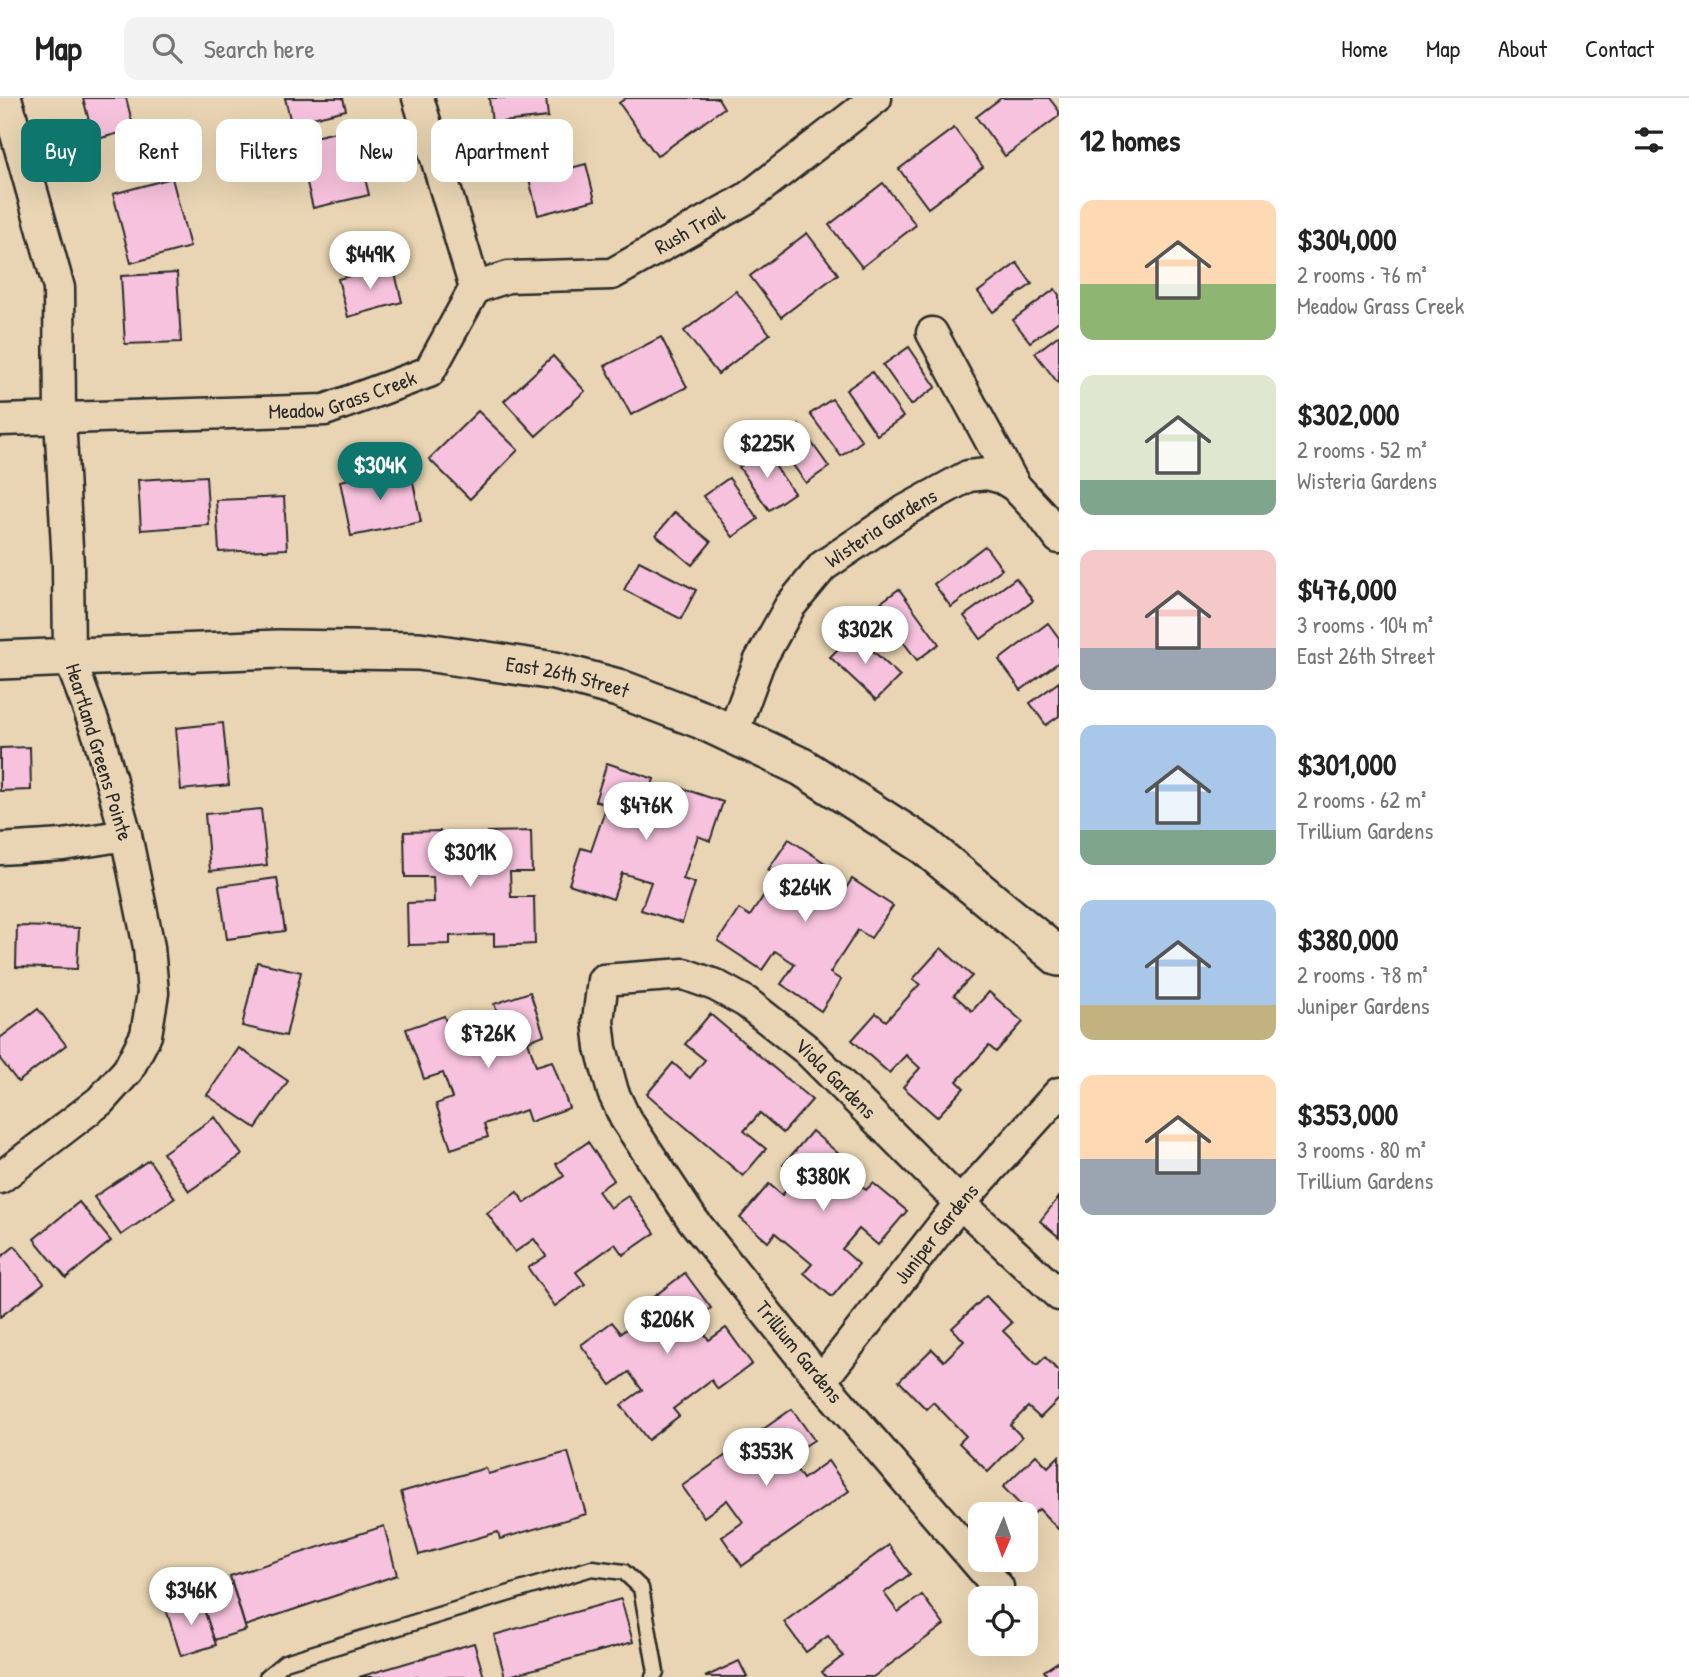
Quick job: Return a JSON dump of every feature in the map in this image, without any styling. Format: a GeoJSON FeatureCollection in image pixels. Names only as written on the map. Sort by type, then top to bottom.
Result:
{"type":"FeatureCollection","features":[{"type":"Feature","properties":{"kind":"street","name":"Heartland Greens Pointe"},"geometry":{"type":"LineString","coordinates":[[0,1178],[100,1101],[128,1070],[146,1035],[153,993],[149,947],[126,835],[99,737],[69,657],[68,566],[60,418],[59,288],[6,98]]}},
{"type":"Feature","properties":{"kind":"street"},"geometry":{"type":"LineString","coordinates":[[418,98],[475,288]]}},
{"type":"Feature","properties":{"kind":"street","name":"Rush Trail"},"geometry":{"type":"LineString","coordinates":[[475,288],[508,277],[612,274],[747,198],[876,98]]}},
{"type":"Feature","properties":{"kind":"street","name":"Meadow Grass Creek"},"geometry":{"type":"LineString","coordinates":[[0,420],[325,410],[429,372],[475,288]]}},
{"type":"Feature","properties":{"kind":"street"},"geometry":{"type":"LineString","coordinates":[[932,333],[1015,486]]}},
{"type":"Feature","properties":{"kind":"street","name":"Wisteria Gardens"},"geometry":{"type":"LineString","coordinates":[[733,733],[759,662],[790,606],[823,566],[906,510],[968,476],[987,474],[1002,478],[1015,486],[1059,538]]}},
{"type":"Feature","properties":{"kind":"street","name":"East 26th Street"},"geometry":{"type":"LineString","coordinates":[[0,660],[278,649],[419,651],[555,671],[618,688],[733,733],[802,767],[925,846],[1059,957]]}},
{"type":"Feature","properties":{"kind":"street"},"geometry":{"type":"LineString","coordinates":[[0,849],[63,845],[126,835]]}},
{"type":"Feature","properties":{"kind":"street","name":"Viola Gardens"},"geometry":{"type":"LineString","coordinates":[[603,980],[684,974],[715,985],[746,1002],[807,1050],[960,1203],[1059,1294]]}},
{"type":"Feature","properties":{"kind":"street","name":"Trillium Gardens"},"geometry":{"type":"LineString","coordinates":[[603,980],[598,1021],[601,1048],[613,1092],[625,1118],[692,1219],[821,1381],[997,1586]]}},
{"type":"Feature","properties":{"kind":"street","name":"Juniper Gardens"},"geometry":{"type":"LineString","coordinates":[[821,1381],[960,1203],[1059,1093]]}},
{"type":"Feature","properties":{"kind":"lane"},"geometry":{"type":"LineString","coordinates":[[267,1677],[285,1662],[592,1568],[624,1572],[640,1588],[656,1672],[653,1677]]}},
{"type":"Feature","properties":{"kind":"building"},"geometry":{"type":"Polygon","coordinates":[[[83,98],[126,98],[131,119],[115,119],[115,134],[101,138],[101,119],[88,119],[83,98]]]}},
{"type":"Feature","properties":{"kind":"building"},"geometry":{"type":"Polygon","coordinates":[[[285,98],[343,98],[346,110],[308,119],[290,119],[285,98]]]}},
{"type":"Feature","properties":{"kind":"building"},"geometry":{"type":"Polygon","coordinates":[[[489,98],[546,98],[548,117],[492,119],[489,98]]]}},
{"type":"Feature","properties":{"kind":"building"},"geometry":{"type":"Polygon","coordinates":[[[626,98],[718,98],[724,108],[657,156],[619,103],[626,98]]]}},
{"type":"Feature","properties":{"kind":"building"},"geometry":{"type":"Polygon","coordinates":[[[1001,98],[1049,98],[1059,111],[1059,116],[1005,156],[976,117],[1001,98]]]}},
{"type":"Feature","properties":{"kind":"building"},"geometry":{"type":"Polygon","coordinates":[[[954,128],[983,167],[928,208],[899,169],[954,128]]]}},
{"type":"Feature","properties":{"kind":"building"},"geometry":{"type":"Polygon","coordinates":[[[336,132],[336,182],[366,182],[369,195],[313,208],[307,182],[322,182],[322,135],[336,132]]]}},
{"type":"Feature","properties":{"kind":"building"},"geometry":{"type":"Polygon","coordinates":[[[586,164],[595,200],[538,215],[530,182],[573,182],[573,167],[586,164]]]}},
{"type":"Feature","properties":{"kind":"building"},"geometry":{"type":"Polygon","coordinates":[[[157,182],[173,182],[190,247],[131,263],[113,194],[157,182]]]}},
{"type":"Feature","properties":{"kind":"building"},"geometry":{"type":"Polygon","coordinates":[[[883,183],[916,225],[862,267],[829,225],[883,183]]]}},
{"type":"Feature","properties":{"kind":"building"},"geometry":{"type":"Polygon","coordinates":[[[807,233],[838,274],[781,317],[750,276],[807,233]]]}},
{"type":"Feature","properties":{"kind":"building"},"geometry":{"type":"Polygon","coordinates":[[[1017,263],[1032,284],[993,312],[978,292],[1017,263]]]}},
{"type":"Feature","properties":{"kind":"building"},"geometry":{"type":"Polygon","coordinates":[[[393,265],[402,302],[348,317],[338,279],[393,265]]]}},
{"type":"Feature","properties":{"kind":"building"},"geometry":{"type":"Polygon","coordinates":[[[177,273],[181,342],[125,344],[121,276],[177,273]]]}},
{"type":"Feature","properties":{"kind":"building"},"geometry":{"type":"Polygon","coordinates":[[[1055,289],[1059,295],[1059,321],[1030,342],[1013,320],[1055,289]]]}},
{"type":"Feature","properties":{"kind":"building"},"geometry":{"type":"Polygon","coordinates":[[[736,291],[770,334],[718,374],[684,331],[736,291]]]}},
{"type":"Feature","properties":{"kind":"building"},"geometry":{"type":"Polygon","coordinates":[[[1059,335],[1059,382],[1058,383],[1035,353],[1059,335]]]}},
{"type":"Feature","properties":{"kind":"building"},"geometry":{"type":"Polygon","coordinates":[[[661,337],[687,387],[631,415],[605,366],[661,337]]]}},
{"type":"Feature","properties":{"kind":"building"},"geometry":{"type":"Polygon","coordinates":[[[909,347],[936,387],[911,405],[883,365],[909,347]]]}},
{"type":"Feature","properties":{"kind":"building"},"geometry":{"type":"Polygon","coordinates":[[[553,356],[585,391],[536,436],[504,401],[553,356]]]}},
{"type":"Feature","properties":{"kind":"building"},"geometry":{"type":"Polygon","coordinates":[[[872,372],[903,417],[877,435],[846,390],[872,372]]]}},
{"type":"Feature","properties":{"kind":"building"},"geometry":{"type":"Polygon","coordinates":[[[832,399],[862,441],[841,456],[810,414],[832,399]]]}},
{"type":"Feature","properties":{"kind":"building"},"geometry":{"type":"Polygon","coordinates":[[[478,411],[518,450],[470,499],[429,459],[478,411]]]}},
{"type":"Feature","properties":{"kind":"building"},"geometry":{"type":"Polygon","coordinates":[[[799,425],[829,467],[806,483],[776,441],[799,425]]]}},
{"type":"Feature","properties":{"kind":"building"},"geometry":{"type":"Polygon","coordinates":[[[764,450],[794,493],[769,510],[739,467],[764,450]]]}},
{"type":"Feature","properties":{"kind":"building"},"geometry":{"type":"Polygon","coordinates":[[[410,467],[421,522],[351,536],[340,481],[410,467]]]}},
{"type":"Feature","properties":{"kind":"building"},"geometry":{"type":"Polygon","coordinates":[[[206,476],[209,525],[141,530],[138,480],[206,476]]]}},
{"type":"Feature","properties":{"kind":"building"},"geometry":{"type":"Polygon","coordinates":[[[729,478],[758,519],[733,537],[703,496],[729,478]]]}},
{"type":"Feature","properties":{"kind":"building"},"geometry":{"type":"Polygon","coordinates":[[[284,497],[287,549],[219,552],[216,500],[284,497]]]}},
{"type":"Feature","properties":{"kind":"building"},"geometry":{"type":"Polygon","coordinates":[[[675,512],[711,542],[692,565],[656,535],[675,512]]]}},
{"type":"Feature","properties":{"kind":"building"},"geometry":{"type":"Polygon","coordinates":[[[985,546],[1002,569],[951,607],[934,584],[985,546]]]}},
{"type":"Feature","properties":{"kind":"building"},"geometry":{"type":"Polygon","coordinates":[[[639,561],[696,590],[681,619],[624,590],[639,561]]]}},
{"type":"Feature","properties":{"kind":"building"},"geometry":{"type":"Polygon","coordinates":[[[1016,578],[1033,601],[981,639],[964,616],[1016,578]]]}},
{"type":"Feature","properties":{"kind":"building"},"geometry":{"type":"Polygon","coordinates":[[[899,589],[939,644],[917,660],[876,606],[899,589]]]}},
{"type":"Feature","properties":{"kind":"building"},"geometry":{"type":"Polygon","coordinates":[[[1048,623],[1059,638],[1059,662],[1021,690],[999,660],[1048,623]]]}},
{"type":"Feature","properties":{"kind":"building"},"geometry":{"type":"Polygon","coordinates":[[[854,633],[900,676],[876,700],[830,657],[854,633]]]}},
{"type":"Feature","properties":{"kind":"building"},"geometry":{"type":"Polygon","coordinates":[[[1059,682],[1059,716],[1046,725],[1030,703],[1059,682]]]}},
{"type":"Feature","properties":{"kind":"building"},"geometry":{"type":"Polygon","coordinates":[[[223,723],[229,785],[181,790],[176,728],[223,723]]]}},
{"type":"Feature","properties":{"kind":"building"},"geometry":{"type":"Polygon","coordinates":[[[30,747],[31,790],[0,791],[0,748],[30,747]]]}},
{"type":"Feature","properties":{"kind":"building"},"geometry":{"type":"Polygon","coordinates":[[[607,763],[654,779],[646,803],[670,811],[678,787],[723,802],[710,841],[698,836],[683,879],[695,883],[682,923],[641,910],[651,882],[622,873],[613,899],[569,884],[581,848],[591,851],[607,805],[595,801],[607,763]]]}},
{"type":"Feature","properties":{"kind":"building"},"geometry":{"type":"Polygon","coordinates":[[[261,809],[267,865],[210,871],[205,814],[261,809]]]}},
{"type":"Feature","properties":{"kind":"building"},"geometry":{"type":"Polygon","coordinates":[[[440,831],[440,843],[489,841],[488,832],[531,831],[532,872],[510,872],[511,897],[534,897],[535,944],[494,946],[494,934],[450,936],[450,944],[408,945],[407,903],[434,902],[433,877],[405,877],[404,832],[440,831]]]}},
{"type":"Feature","properties":{"kind":"building"},"geometry":{"type":"Polygon","coordinates":[[[789,839],[828,865],[815,884],[838,900],[852,879],[893,906],[871,938],[858,930],[830,973],[841,980],[821,1011],[781,984],[795,964],[775,951],[762,970],[718,941],[739,909],[750,916],[777,876],[768,870],[789,839]]]}},
{"type":"Feature","properties":{"kind":"building"},"geometry":{"type":"Polygon","coordinates":[[[277,878],[285,931],[227,939],[219,886],[277,878]]]}},
{"type":"Feature","properties":{"kind":"building"},"geometry":{"type":"Polygon","coordinates":[[[17,926],[79,928],[77,969],[16,967],[17,926]]]}},
{"type":"Feature","properties":{"kind":"building"},"geometry":{"type":"Polygon","coordinates":[[[941,948],[972,976],[954,995],[972,1011],[989,992],[1023,1022],[996,1052],[989,1046],[957,1081],[964,1088],[937,1117],[903,1087],[920,1068],[906,1055],[889,1073],[852,1040],[876,1013],[886,1021],[920,984],[913,979],[941,948]]]}},
{"type":"Feature","properties":{"kind":"building"},"geometry":{"type":"Polygon","coordinates":[[[257,962],[301,972],[286,1036],[242,1026],[257,962]]]}},
{"type":"Feature","properties":{"kind":"building"},"geometry":{"type":"Polygon","coordinates":[[[530,992],[544,1035],[528,1041],[536,1066],[552,1061],[569,1108],[530,1122],[526,1110],[484,1124],[488,1137],[451,1149],[436,1104],[452,1098],[443,1073],[424,1079],[406,1029],[444,1016],[450,1033],[499,1016],[494,1004],[530,992]]]}},
{"type":"Feature","properties":{"kind":"building"},"geometry":{"type":"Polygon","coordinates":[[[38,1009],[66,1045],[18,1082],[0,1059],[0,1038],[38,1009]]]}},
{"type":"Feature","properties":{"kind":"building"},"geometry":{"type":"Polygon","coordinates":[[[710,1014],[812,1100],[783,1133],[760,1113],[744,1131],[766,1149],[743,1176],[647,1094],[673,1063],[690,1078],[705,1060],[685,1044],[710,1014]]]}},
{"type":"Feature","properties":{"kind":"building"},"geometry":{"type":"Polygon","coordinates":[[[239,1048],[288,1081],[256,1128],[207,1095],[239,1048]]]}},
{"type":"Feature","properties":{"kind":"building"},"geometry":{"type":"Polygon","coordinates":[[[215,1117],[242,1155],[189,1191],[163,1153],[215,1117]]]}},
{"type":"Feature","properties":{"kind":"building"},"geometry":{"type":"Polygon","coordinates":[[[812,1131],[839,1154],[832,1161],[866,1190],[873,1183],[907,1211],[878,1245],[859,1229],[842,1249],[859,1264],[832,1297],[804,1273],[812,1264],[775,1233],[768,1242],[740,1218],[769,1184],[782,1195],[797,1177],[783,1165],[812,1131]]]}},
{"type":"Feature","properties":{"kind":"building"},"geometry":{"type":"Polygon","coordinates":[[[588,1142],[614,1180],[598,1191],[610,1208],[628,1196],[655,1233],[623,1255],[615,1244],[576,1272],[585,1284],[555,1306],[528,1268],[546,1256],[534,1239],[515,1252],[487,1213],[517,1192],[525,1203],[564,1176],[556,1164],[588,1142]]]}},
{"type":"Feature","properties":{"kind":"building"},"geometry":{"type":"Polygon","coordinates":[[[149,1160],[175,1198],[121,1235],[94,1197],[149,1160]]]}},
{"type":"Feature","properties":{"kind":"building"},"geometry":{"type":"Polygon","coordinates":[[[1059,1197],[1059,1237],[1040,1221],[1059,1197]]]}},
{"type":"Feature","properties":{"kind":"building"},"geometry":{"type":"Polygon","coordinates":[[[79,1202],[111,1241],[66,1278],[34,1239],[79,1202]]]}},
{"type":"Feature","properties":{"kind":"building"},"geometry":{"type":"Polygon","coordinates":[[[15,1246],[44,1283],[0,1317],[0,1258],[15,1246]]]}},
{"type":"Feature","properties":{"kind":"building"},"geometry":{"type":"Polygon","coordinates":[[[685,1273],[711,1308],[695,1320],[709,1340],[726,1328],[752,1364],[718,1389],[711,1380],[673,1409],[679,1416],[648,1440],[621,1405],[642,1390],[629,1372],[611,1385],[581,1345],[612,1322],[621,1333],[657,1306],[652,1298],[685,1273]]]}},
{"type":"Feature","properties":{"kind":"building"},"geometry":{"type":"Polygon","coordinates":[[[986,1296],[1012,1323],[1003,1331],[1037,1365],[1045,1357],[1059,1372],[1059,1399],[1040,1418],[1028,1407],[1010,1425],[1022,1437],[988,1472],[959,1443],[966,1436],[933,1402],[926,1409],[899,1381],[932,1349],[944,1361],[964,1341],[952,1328],[986,1296]]]}},
{"type":"Feature","properties":{"kind":"building"},"geometry":{"type":"Polygon","coordinates":[[[792,1409],[814,1440],[788,1457],[803,1479],[828,1461],[849,1491],[742,1566],[722,1537],[743,1522],[727,1500],[704,1517],[682,1486],[792,1409]]]}},
{"type":"Feature","properties":{"kind":"building"},"geometry":{"type":"Polygon","coordinates":[[[568,1452],[586,1514],[500,1539],[498,1532],[419,1555],[401,1492],[486,1468],[488,1474],[568,1452]]]}},
{"type":"Feature","properties":{"kind":"building"},"geometry":{"type":"Polygon","coordinates":[[[1036,1455],[1048,1467],[1059,1456],[1059,1530],[1038,1510],[1038,1502],[1017,1502],[1003,1487],[1036,1455]]]}},
{"type":"Feature","properties":{"kind":"building"},"geometry":{"type":"Polygon","coordinates":[[[384,1526],[397,1575],[245,1626],[230,1576],[384,1526]]]}},
{"type":"Feature","properties":{"kind":"building"},"geometry":{"type":"Polygon","coordinates":[[[889,1545],[910,1574],[884,1593],[898,1612],[922,1595],[944,1625],[873,1677],[826,1677],[822,1672],[843,1656],[828,1636],[806,1652],[784,1622],[889,1545]]]}},
{"type":"Feature","properties":{"kind":"building"},"geometry":{"type":"Polygon","coordinates":[[[232,1584],[246,1630],[214,1640],[199,1593],[232,1584]]]}},
{"type":"Feature","properties":{"kind":"building"},"geometry":{"type":"Polygon","coordinates":[[[200,1598],[216,1645],[181,1656],[166,1609],[200,1598]]]}},
{"type":"Feature","properties":{"kind":"building"},"geometry":{"type":"Polygon","coordinates":[[[621,1599],[633,1642],[505,1677],[494,1635],[621,1599]]]}},
{"type":"Feature","properties":{"kind":"building"},"geometry":{"type":"Polygon","coordinates":[[[474,1643],[484,1677],[359,1677],[474,1643]]]}},
{"type":"Feature","properties":{"kind":"building"},"geometry":{"type":"Polygon","coordinates":[[[739,1661],[747,1677],[705,1677],[739,1661]]]}},
{"type":"Feature","properties":{"kind":"building"},"geometry":{"type":"Polygon","coordinates":[[[1059,1661],[1059,1677],[1048,1677],[1044,1671],[1059,1661]]]}}]}
